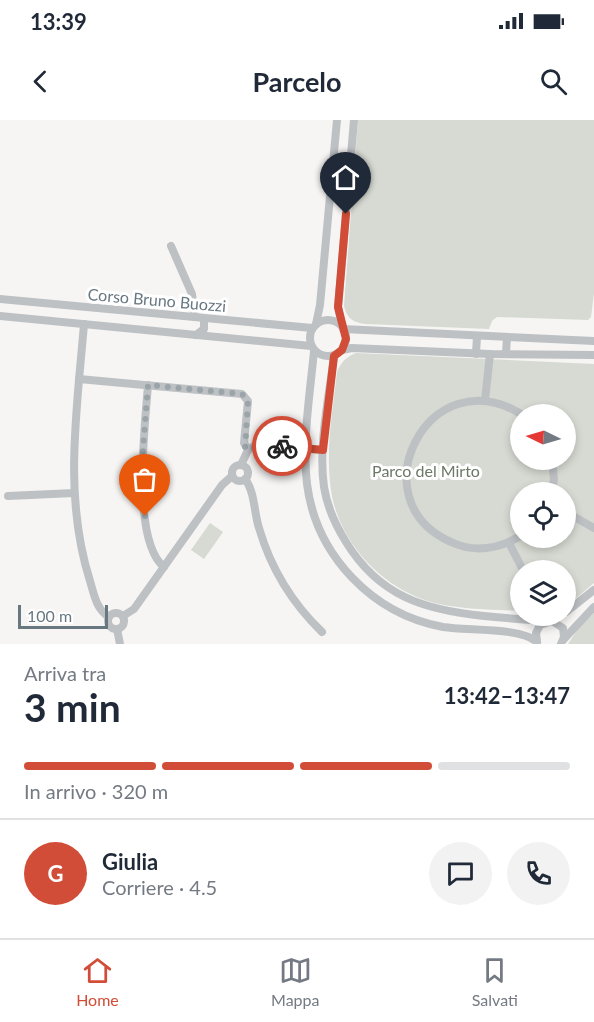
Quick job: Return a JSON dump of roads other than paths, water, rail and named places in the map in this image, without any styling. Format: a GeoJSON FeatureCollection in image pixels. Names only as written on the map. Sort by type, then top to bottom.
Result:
{"type":"FeatureCollection","features":[{"type":"Feature","properties":{"kind":"street"},"geometry":{"type":"LineString","coordinates":[[337,120],[320,305],[309,340],[313,349],[306,448],[307,483],[315,518],[337,561],[363,589],[391,608],[430,624],[468,630],[522,634],[538,643]]}},
{"type":"Feature","properties":{"kind":"street"},"geometry":{"type":"LineString","coordinates":[[342,350],[346,339],[338,307],[354,120]]}},
{"type":"Feature","properties":{"kind":"street"},"geometry":{"type":"LineString","coordinates":[[171,246],[192,294],[196,317]]}},
{"type":"Feature","properties":{"kind":"street","name":"Corso Bruno Buozzi"},"geometry":{"type":"LineString","coordinates":[[0,299],[314,326]]}},
{"type":"Feature","properties":{"kind":"street"},"geometry":{"type":"LineString","coordinates":[[74,323],[75,306]]}},
{"type":"Feature","properties":{"kind":"street"},"geometry":{"type":"LineString","coordinates":[[91,307],[80,379],[73,457],[74,493],[80,542],[88,575],[98,605],[109,616],[109,626],[117,629]]}},
{"type":"Feature","properties":{"kind":"street","name":"Corso Bruno Buozzi"},"geometry":{"type":"LineString","coordinates":[[0,316],[313,349]]}},
{"type":"Feature","properties":{"kind":"street"},"geometry":{"type":"LineString","coordinates":[[196,317],[204,320],[204,330],[193,335],[186,323],[196,317]]}},
{"type":"Feature","properties":{"kind":"street"},"geometry":{"type":"LineString","coordinates":[[314,326],[326,320],[332,320],[343,327],[594,341]]}},
{"type":"Feature","properties":{"kind":"street"},"geometry":{"type":"LineString","coordinates":[[476,354],[477,336]]}},
{"type":"Feature","properties":{"kind":"street"},"geometry":{"type":"LineString","coordinates":[[506,354],[507,337]]}},
{"type":"Feature","properties":{"kind":"street"},"geometry":{"type":"LineString","coordinates":[[313,349],[323,356],[334,356],[342,350],[352,348],[476,354],[594,355]]}},
{"type":"Feature","properties":{"kind":"street"},"geometry":{"type":"LineString","coordinates":[[485,400],[490,354]]}},
{"type":"Feature","properties":{"kind":"street"},"geometry":{"type":"LineString","coordinates":[[334,356],[323,450],[324,488],[335,522],[353,553],[373,577],[415,603],[444,611],[510,617]]}},
{"type":"Feature","properties":{"kind":"street"},"geometry":{"type":"LineString","coordinates":[[80,379],[242,394],[248,401],[244,443],[248,450]]}},
{"type":"Feature","properties":{"kind":"street"},"geometry":{"type":"LineString","coordinates":[[148,385],[143,447],[144,504],[152,549],[156,559],[164,567]]}},
{"type":"Feature","properties":{"kind":"street"},"geometry":{"type":"LineString","coordinates":[[510,407],[485,400],[464,402],[444,409],[428,422],[410,450],[405,474],[409,498],[421,520],[439,537],[461,547],[485,549],[509,543],[518,560]]}},
{"type":"Feature","properties":{"kind":"street"},"geometry":{"type":"LineString","coordinates":[[123,616],[134,609],[222,485],[232,476],[234,467],[241,465],[248,450],[261,445],[323,450]]}},
{"type":"Feature","properties":{"kind":"street"},"geometry":{"type":"LineString","coordinates":[[241,465],[247,469],[248,475],[245,479]]}},
{"type":"Feature","properties":{"kind":"street"},"geometry":{"type":"LineString","coordinates":[[232,476],[237,480],[245,479]]}},
{"type":"Feature","properties":{"kind":"street"},"geometry":{"type":"LineString","coordinates":[[245,479],[250,487],[259,528],[277,575],[310,620],[322,632]]}},
{"type":"Feature","properties":{"kind":"street"},"geometry":{"type":"LineString","coordinates":[[8,496],[74,493]]}},
{"type":"Feature","properties":{"kind":"street"},"geometry":{"type":"LineString","coordinates":[[576,518],[594,528]]}},
{"type":"Feature","properties":{"kind":"street"},"geometry":{"type":"LineString","coordinates":[[576,604],[594,590]]}},
{"type":"Feature","properties":{"kind":"street"},"geometry":{"type":"LineString","coordinates":[[562,641],[594,607]]}},
{"type":"Feature","properties":{"kind":"street"},"geometry":{"type":"LineString","coordinates":[[109,616],[117,613],[123,616]]}},
{"type":"Feature","properties":{"kind":"street"},"geometry":{"type":"LineString","coordinates":[[117,629],[124,623],[123,616]]}},
{"type":"Feature","properties":{"kind":"street"},"geometry":{"type":"LineString","coordinates":[[538,643],[537,628],[541,626]]}},
{"type":"Feature","properties":{"kind":"street"},"geometry":{"type":"LineString","coordinates":[[559,626],[563,628],[562,641]]}},
{"type":"Feature","properties":{"kind":"street"},"geometry":{"type":"LineString","coordinates":[[117,629],[120,644]]}},
{"type":"Feature","properties":{"kind":"park label","name":"Parco del Mirto"},"geometry":{"type":"Point","coordinates":[426,471]}}]}
